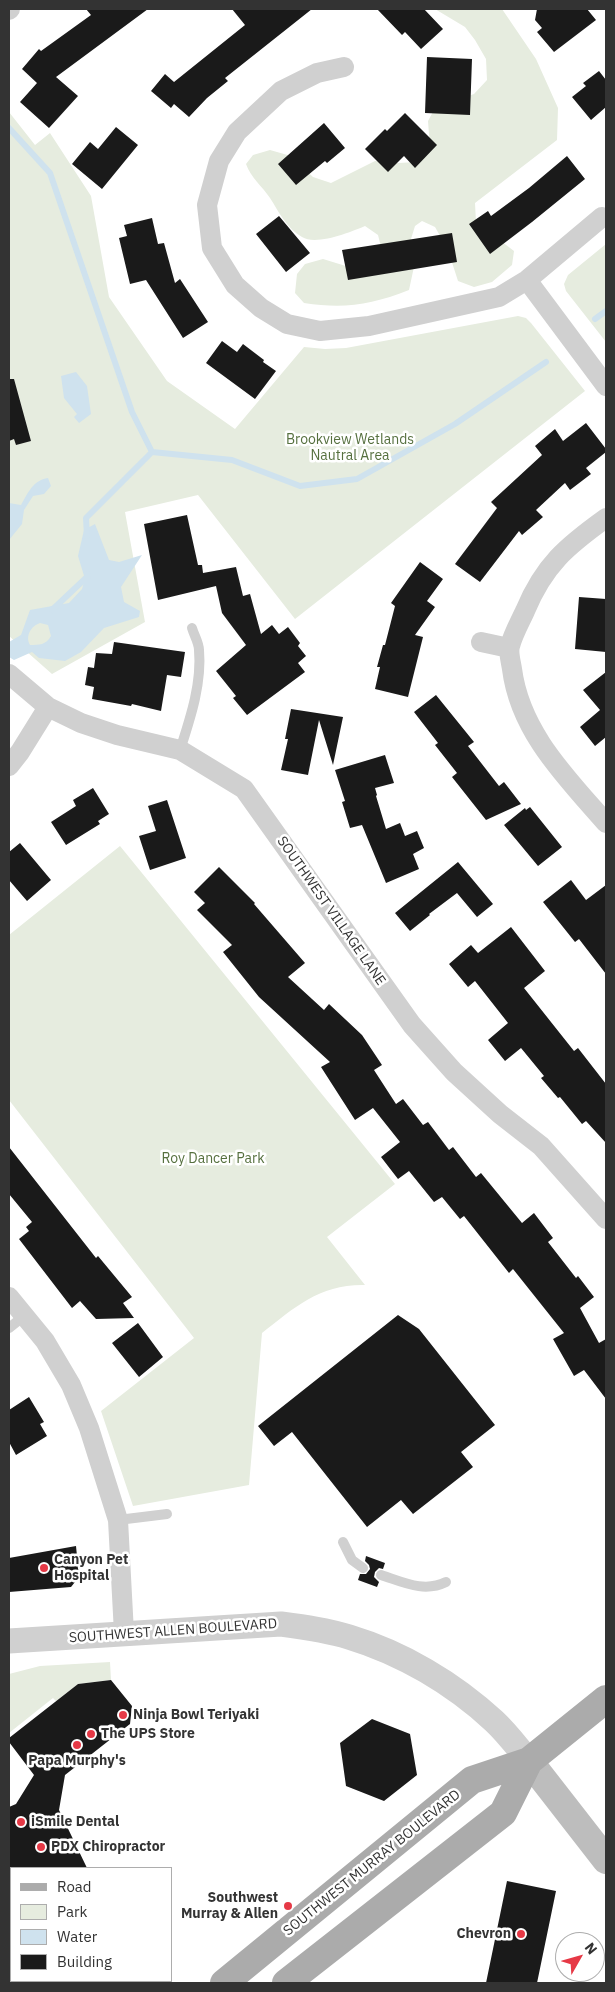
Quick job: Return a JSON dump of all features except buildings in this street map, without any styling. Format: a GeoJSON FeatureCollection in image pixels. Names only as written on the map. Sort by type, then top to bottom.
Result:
{"type":"FeatureCollection","features":[{"type":"Feature","properties":{"kind":"main road","name":"SOUTHWEST MURRAY BOULEVARD"},"geometry":{"type":"LineString","coordinates":[[224,1983],[472,1780],[529,1761],[606,1699]]}},
{"type":"Feature","properties":{"kind":"main road","name":"SOUTHWEST MURRAY BOULEVARD"},"geometry":{"type":"LineString","coordinates":[[286,1983],[503,1813],[529,1761]]}},
{"type":"Feature","properties":{"kind":"main road","name":"SOUTHWEST ALLEN BOULEVARD"},"geometry":{"type":"LineString","coordinates":[[529,1761],[606,1860]]}},
{"type":"Feature","properties":{"kind":"street"},"geometry":{"type":"LineString","coordinates":[[344,68],[317,73],[281,90],[236,132],[219,161],[207,205],[212,248],[235,285],[261,308],[287,324],[320,331],[369,326],[498,297],[526,280],[602,217]]}},
{"type":"Feature","properties":{"kind":"street"},"geometry":{"type":"LineString","coordinates":[[526,280],[606,386]]}},
{"type":"Feature","properties":{"kind":"street"},"geometry":{"type":"LineString","coordinates":[[606,518],[566,547],[547,570],[532,594],[509,648],[514,686],[534,735],[555,764],[606,823]]}},
{"type":"Feature","properties":{"kind":"street"},"geometry":{"type":"LineString","coordinates":[[481,642],[509,648]]}},
{"type":"Feature","properties":{"kind":"street","name":"SOUTHWEST VILLAGE LANE"},"geometry":{"type":"LineString","coordinates":[[9,674],[48,707],[80,723],[117,735],[180,750],[244,789],[412,1024],[454,1072],[500,1114],[541,1146],[606,1219]]}},
{"type":"Feature","properties":{"kind":"street"},"geometry":{"type":"LineString","coordinates":[[9,766],[48,707]]}},
{"type":"Feature","properties":{"kind":"street"},"geometry":{"type":"LineString","coordinates":[[9,1297],[16,1322],[44,1341],[71,1385],[89,1428],[118,1520],[124,1634]]}},
{"type":"Feature","properties":{"kind":"street","name":"SOUTHWEST ALLEN BOULEVARD"},"geometry":{"type":"LineString","coordinates":[[9,1641],[281,1624],[348,1637],[377,1647],[441,1680],[466,1697],[494,1721],[529,1761]]}},
{"type":"Feature","properties":{"kind":"lane"},"geometry":{"type":"LineString","coordinates":[[180,750],[197,686],[199,649],[192,628]]}},
{"type":"Feature","properties":{"kind":"lane"},"geometry":{"type":"LineString","coordinates":[[118,1520],[167,1514]]}},
{"type":"Feature","properties":{"kind":"lane"},"geometry":{"type":"LineString","coordinates":[[343,1542],[352,1560],[362,1568]]}},
{"type":"Feature","properties":{"kind":"lane"},"geometry":{"type":"LineString","coordinates":[[381,1575],[419,1587],[430,1588],[446,1582]]}},
{"type":"Feature","properties":{"kind":"green space"},"geometry":{"type":"Polygon","coordinates":[[[435,9],[502,9],[536,59],[558,108],[557,140],[475,203],[476,222],[514,251],[512,265],[492,282],[474,287],[458,281],[448,250],[435,227],[422,221],[415,226],[411,239],[415,262],[409,290],[382,299],[357,304],[332,306],[304,303],[295,293],[297,274],[305,264],[323,259],[349,267],[383,255],[378,235],[365,226],[324,239],[316,240],[302,237],[284,220],[246,164],[253,155],[270,150],[291,156],[313,177],[331,183],[375,161],[417,162],[430,148],[428,121],[435,108],[474,94],[487,80],[486,59],[475,40],[465,27],[435,9]]]}},
{"type":"Feature","properties":{"kind":"green space","name":"Brookview Wetlands Nautral Area"},"geometry":{"type":"Polygon","coordinates":[[[9,112],[35,145],[50,133],[91,196],[109,297],[167,381],[235,429],[304,347],[346,348],[518,316],[526,318],[531,323],[585,391],[295,619],[198,495],[125,512],[145,622],[52,674],[9,636],[9,112]]]}},
{"type":"Feature","properties":{"kind":"green space"},"geometry":{"type":"Polygon","coordinates":[[[606,244],[606,342],[566,291],[564,284],[568,275],[606,244]]]}},
{"type":"Feature","properties":{"kind":"green space","name":"Roy Dancer Park"},"geometry":{"type":"Polygon","coordinates":[[[120,846],[395,1184],[327,1237],[365,1285],[335,1288],[321,1293],[297,1306],[262,1333],[249,1485],[133,1506],[101,1411],[194,1338],[9,1100],[9,935],[120,846]]]}},
{"type":"Feature","properties":{"kind":"green space"},"geometry":{"type":"Polygon","coordinates":[[[110,1662],[111,1680],[78,1684],[56,1701],[53,1698],[9,1733],[9,1674],[40,1666],[110,1662]]]}},
{"type":"Feature","properties":{"kind":"water"},"geometry":{"type":"Polygon","coordinates":[[[76,372],[87,386],[91,414],[79,423],[74,417],[77,414],[64,398],[61,376],[76,372]]]}},
{"type":"Feature","properties":{"kind":"water"},"geometry":{"type":"Polygon","coordinates":[[[48,478],[51,486],[44,494],[33,496],[24,510],[22,524],[9,540],[9,503],[21,505],[38,481],[48,478]]]}},
{"type":"Feature","properties":{"kind":"water"},"geometry":{"type":"Polygon","coordinates":[[[95,524],[109,560],[119,562],[142,555],[121,587],[124,602],[140,611],[139,617],[104,628],[81,652],[65,661],[39,658],[32,652],[14,660],[9,657],[9,642],[21,635],[30,610],[69,603],[82,589],[85,579],[78,556],[84,530],[95,524]],[[40,623],[32,629],[28,638],[30,645],[42,644],[49,639],[51,636],[48,625],[40,623]]]}},
{"type":"Feature","properties":{"kind":"waterway"},"geometry":{"type":"LineString","coordinates":[[9,128],[50,173],[132,412],[152,452]]}},
{"type":"Feature","properties":{"kind":"waterway"},"geometry":{"type":"LineString","coordinates":[[595,319],[606,311]]}},
{"type":"Feature","properties":{"kind":"waterway"},"geometry":{"type":"LineString","coordinates":[[87,536],[86,518],[152,452],[232,460],[300,486],[357,479],[455,424],[546,362]]}},
{"type":"Feature","properties":{"kind":"waterway"},"geometry":{"type":"LineString","coordinates":[[52,610],[88,574]]}},
{"type":"Feature","properties":{"kind":"place","name":"Canyon Pet Hospital"},"geometry":{"type":"Point","coordinates":[44,1568]}},
{"type":"Feature","properties":{"kind":"place","name":"Ninja Bowl Teriyaki"},"geometry":{"type":"Point","coordinates":[123,1715]}},
{"type":"Feature","properties":{"kind":"place","name":"The UPS Store"},"geometry":{"type":"Point","coordinates":[91,1734]}},
{"type":"Feature","properties":{"kind":"place","name":"Papa Murphy's"},"geometry":{"type":"Point","coordinates":[77,1745]}},
{"type":"Feature","properties":{"kind":"place","name":"iSmile Dental"},"geometry":{"type":"Point","coordinates":[21,1822]}},
{"type":"Feature","properties":{"kind":"place","name":"PDX Chiropractor"},"geometry":{"type":"Point","coordinates":[41,1847]}},
{"type":"Feature","properties":{"kind":"place","name":"Southwest Murray & Allen"},"geometry":{"type":"Point","coordinates":[288,1906]}},
{"type":"Feature","properties":{"kind":"place","name":"Chevron"},"geometry":{"type":"Point","coordinates":[521,1934]}}]}
